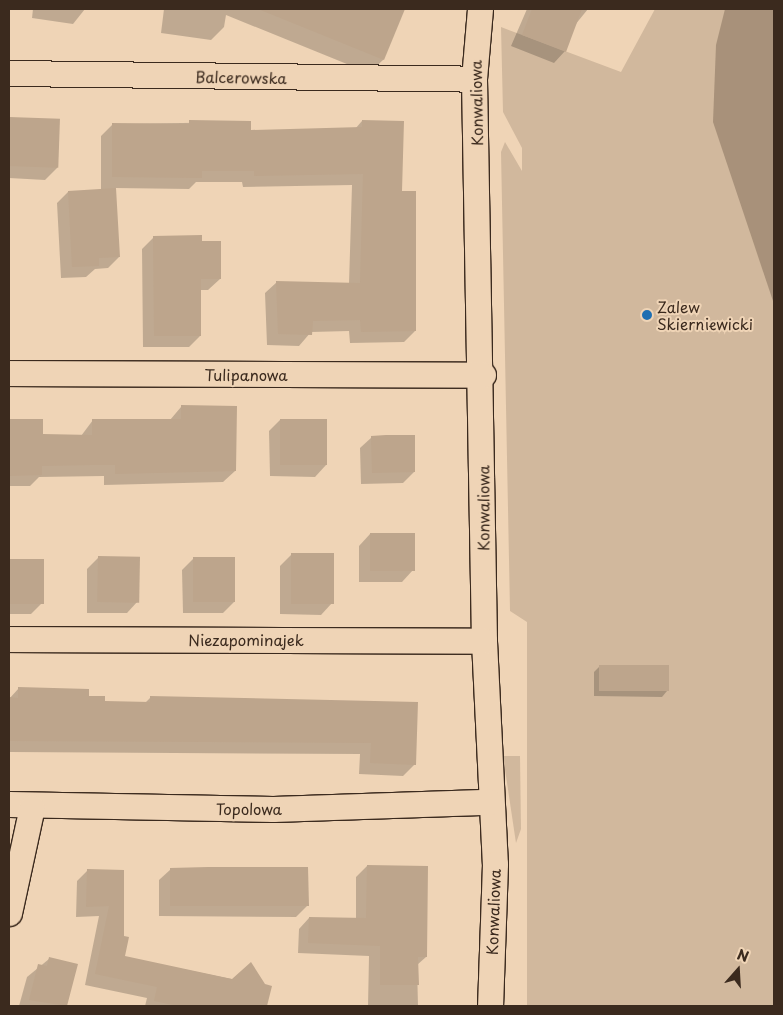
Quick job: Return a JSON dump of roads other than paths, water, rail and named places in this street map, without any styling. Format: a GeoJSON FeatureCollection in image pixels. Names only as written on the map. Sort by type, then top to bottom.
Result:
{"type":"FeatureCollection","features":[{"type":"Feature","properties":{"kind":"street","name":"Konwaliowa"},"geometry":{"type":"LineString","coordinates":[[480,9],[474,80],[483,375],[484,641],[489,802],[495,864],[490,1006]]}},
{"type":"Feature","properties":{"kind":"street","name":"Balcerowska"},"geometry":{"type":"LineString","coordinates":[[9,72],[474,80]]}},
{"type":"Feature","properties":{"kind":"street","name":"Tulipanowa"},"geometry":{"type":"LineString","coordinates":[[9,373],[483,375]]}},
{"type":"Feature","properties":{"kind":"street","name":"Niezapominajek"},"geometry":{"type":"LineString","coordinates":[[9,639],[484,641]]}},
{"type":"Feature","properties":{"kind":"street","name":"Topolowa"},"geometry":{"type":"LineString","coordinates":[[20,805],[273,809],[489,802]]}},
{"type":"Feature","properties":{"kind":"street"},"geometry":{"type":"LineString","coordinates":[[9,913],[20,805]]}},
{"type":"Feature","properties":{"kind":"place","name":"Zalew Skierniewicki"},"geometry":{"type":"Point","coordinates":[647,315]}}]}
